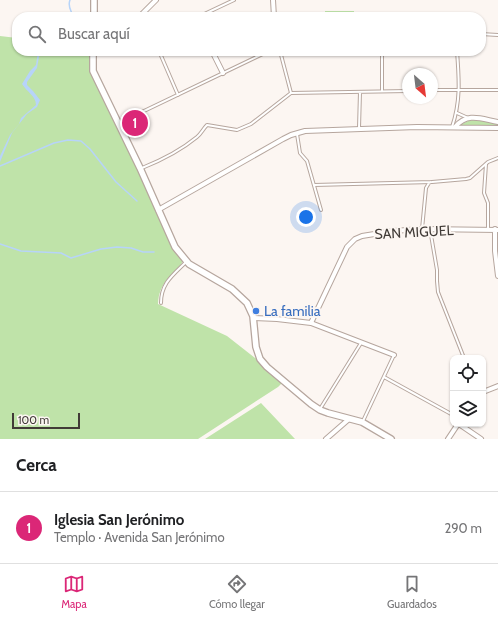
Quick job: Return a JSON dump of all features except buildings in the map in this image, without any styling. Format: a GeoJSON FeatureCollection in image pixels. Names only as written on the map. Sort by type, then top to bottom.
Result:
{"type":"FeatureCollection","features":[{"type":"Feature","properties":{"kind":"street"},"geometry":{"type":"LineString","coordinates":[[94,0],[94,12]]}},
{"type":"Feature","properties":{"kind":"street"},"geometry":{"type":"LineString","coordinates":[[144,12],[156,0]]}},
{"type":"Feature","properties":{"kind":"street"},"geometry":{"type":"LineString","coordinates":[[273,0],[274,12]]}},
{"type":"Feature","properties":{"kind":"street"},"geometry":{"type":"LineString","coordinates":[[92,56],[93,70],[140,168],[175,247],[186,262],[232,289],[250,308],[254,318],[256,347],[260,359],[267,367],[320,410],[328,414],[362,422],[391,439]]}},
{"type":"Feature","properties":{"kind":"street"},"geometry":{"type":"LineString","coordinates":[[214,56],[223,73]]}},
{"type":"Feature","properties":{"kind":"street"},"geometry":{"type":"LineString","coordinates":[[453,127],[469,118],[478,117],[498,122]]}},
{"type":"Feature","properties":{"kind":"street"},"geometry":{"type":"LineString","coordinates":[[158,210],[279,141],[296,133],[315,130],[359,128],[498,128]]}},
{"type":"Feature","properties":{"kind":"street","name":"SAN MIGUEL"},"geometry":{"type":"LineString","coordinates":[[311,323],[347,247],[355,239],[369,234],[422,229],[497,230]]}},
{"type":"Feature","properties":{"kind":"street"},"geometry":{"type":"LineString","coordinates":[[497,230],[495,251],[498,276]]}},
{"type":"Feature","properties":{"kind":"street"},"geometry":{"type":"LineString","coordinates":[[254,318],[311,323],[394,355]]}},
{"type":"Feature","properties":{"kind":"street"},"geometry":{"type":"LineString","coordinates":[[486,391],[498,386]]}},
{"type":"Feature","properties":{"kind":"street"},"geometry":{"type":"LineString","coordinates":[[326,439],[349,419]]}},
{"type":"Feature","properties":{"kind":"street"},"geometry":{"type":"LineString","coordinates":[[448,439],[456,427]]}},
{"type":"Feature","properties":{"kind":"street"},"geometry":{"type":"LineString","coordinates":[[463,427],[481,439]]}},
{"type":"Feature","properties":{"kind":"lane"},"geometry":{"type":"LineString","coordinates":[[224,0],[228,3]]}},
{"type":"Feature","properties":{"kind":"lane"},"geometry":{"type":"LineString","coordinates":[[209,12],[234,0]]}},
{"type":"Feature","properties":{"kind":"lane"},"geometry":{"type":"LineString","coordinates":[[486,34],[498,35]]}},
{"type":"Feature","properties":{"kind":"lane"},"geometry":{"type":"LineString","coordinates":[[161,56],[178,95]]}},
{"type":"Feature","properties":{"kind":"lane"},"geometry":{"type":"LineString","coordinates":[[118,124],[259,56]]}},
{"type":"Feature","properties":{"kind":"lane"},"geometry":{"type":"LineString","coordinates":[[281,56],[291,93]]}},
{"type":"Feature","properties":{"kind":"lane"},"geometry":{"type":"LineString","coordinates":[[382,56],[382,91]]}},
{"type":"Feature","properties":{"kind":"lane"},"geometry":{"type":"LineString","coordinates":[[453,127],[457,113],[459,90],[457,56]]}},
{"type":"Feature","properties":{"kind":"lane"},"geometry":{"type":"LineString","coordinates":[[438,90],[498,90]]}},
{"type":"Feature","properties":{"kind":"lane"},"geometry":{"type":"LineString","coordinates":[[140,168],[175,153],[198,137],[207,125],[234,130],[249,125],[291,93],[402,91]]}},
{"type":"Feature","properties":{"kind":"lane"},"geometry":{"type":"LineString","coordinates":[[359,128],[360,92]]}},
{"type":"Feature","properties":{"kind":"lane"},"geometry":{"type":"LineString","coordinates":[[457,113],[469,118]]}},
{"type":"Feature","properties":{"kind":"lane"},"geometry":{"type":"LineString","coordinates":[[296,133],[300,153],[307,161],[321,210]]}},
{"type":"Feature","properties":{"kind":"lane"},"geometry":{"type":"LineString","coordinates":[[314,185],[432,182],[466,179],[470,178],[486,164],[498,158]]}},
{"type":"Feature","properties":{"kind":"lane"},"geometry":{"type":"LineString","coordinates":[[486,164],[484,193],[488,203],[488,230]]}},
{"type":"Feature","properties":{"kind":"lane"},"geometry":{"type":"LineString","coordinates":[[422,229],[426,188],[429,183],[432,182]]}},
{"type":"Feature","properties":{"kind":"lane"},"geometry":{"type":"LineString","coordinates":[[430,229],[437,270],[438,292],[463,355]]}},
{"type":"Feature","properties":{"kind":"lane"},"geometry":{"type":"LineString","coordinates":[[161,304],[162,289],[186,262]]}},
{"type":"Feature","properties":{"kind":"lane"},"geometry":{"type":"LineString","coordinates":[[320,410],[361,342]]}},
{"type":"Feature","properties":{"kind":"lane"},"geometry":{"type":"LineString","coordinates":[[362,422],[394,355]]}},
{"type":"Feature","properties":{"kind":"lane"},"geometry":{"type":"LineString","coordinates":[[384,377],[450,413]]}},
{"type":"Feature","properties":{"kind":"green space"},"geometry":{"type":"Polygon","coordinates":[[[325,11],[354,11],[354,12],[325,11]]]}},
{"type":"Feature","properties":{"kind":"green space"},"geometry":{"type":"Polygon","coordinates":[[[0,36],[12,37],[12,56],[91,56],[91,70],[139,172],[169,241],[182,260],[182,263],[169,277],[160,291],[158,304],[227,336],[259,361],[281,381],[281,384],[198,439],[0,439],[0,36]]]}},
{"type":"Feature","properties":{"kind":"green space"},"geometry":{"type":"Polygon","coordinates":[[[478,119],[498,123],[498,127],[458,126],[470,120],[478,119]]]}},
{"type":"Feature","properties":{"kind":"green space"},"geometry":{"type":"Polygon","coordinates":[[[261,403],[295,439],[205,439],[261,403]]]}},
{"type":"Feature","properties":{"kind":"water"},"geometry":{"type":"Polygon","coordinates":[[[37,56],[39,56],[37,68],[27,82],[27,85],[40,100],[37,107],[27,114],[12,133],[0,162],[0,156],[10,135],[19,124],[21,118],[36,105],[33,97],[22,84],[30,71],[36,65],[37,56]]]}},
{"type":"Feature","properties":{"kind":"waterway"},"geometry":{"type":"LineString","coordinates":[[70,0],[69,7],[71,12]]}},
{"type":"Feature","properties":{"kind":"waterway"},"geometry":{"type":"LineString","coordinates":[[0,166],[54,143],[68,140],[81,141],[90,149],[116,182],[137,201]]}},
{"type":"Feature","properties":{"kind":"waterway"},"geometry":{"type":"LineString","coordinates":[[0,244],[21,251],[61,253],[71,258],[101,249],[117,247],[131,248],[143,252],[154,252]]}},
{"type":"Feature","properties":{"kind":"place","name":"Iglesia San Jerónimo"},"geometry":{"type":"Point","coordinates":[135,123]}},
{"type":"Feature","properties":{"kind":"place","name":"La familia"},"geometry":{"type":"Point","coordinates":[256,311]}}]}
